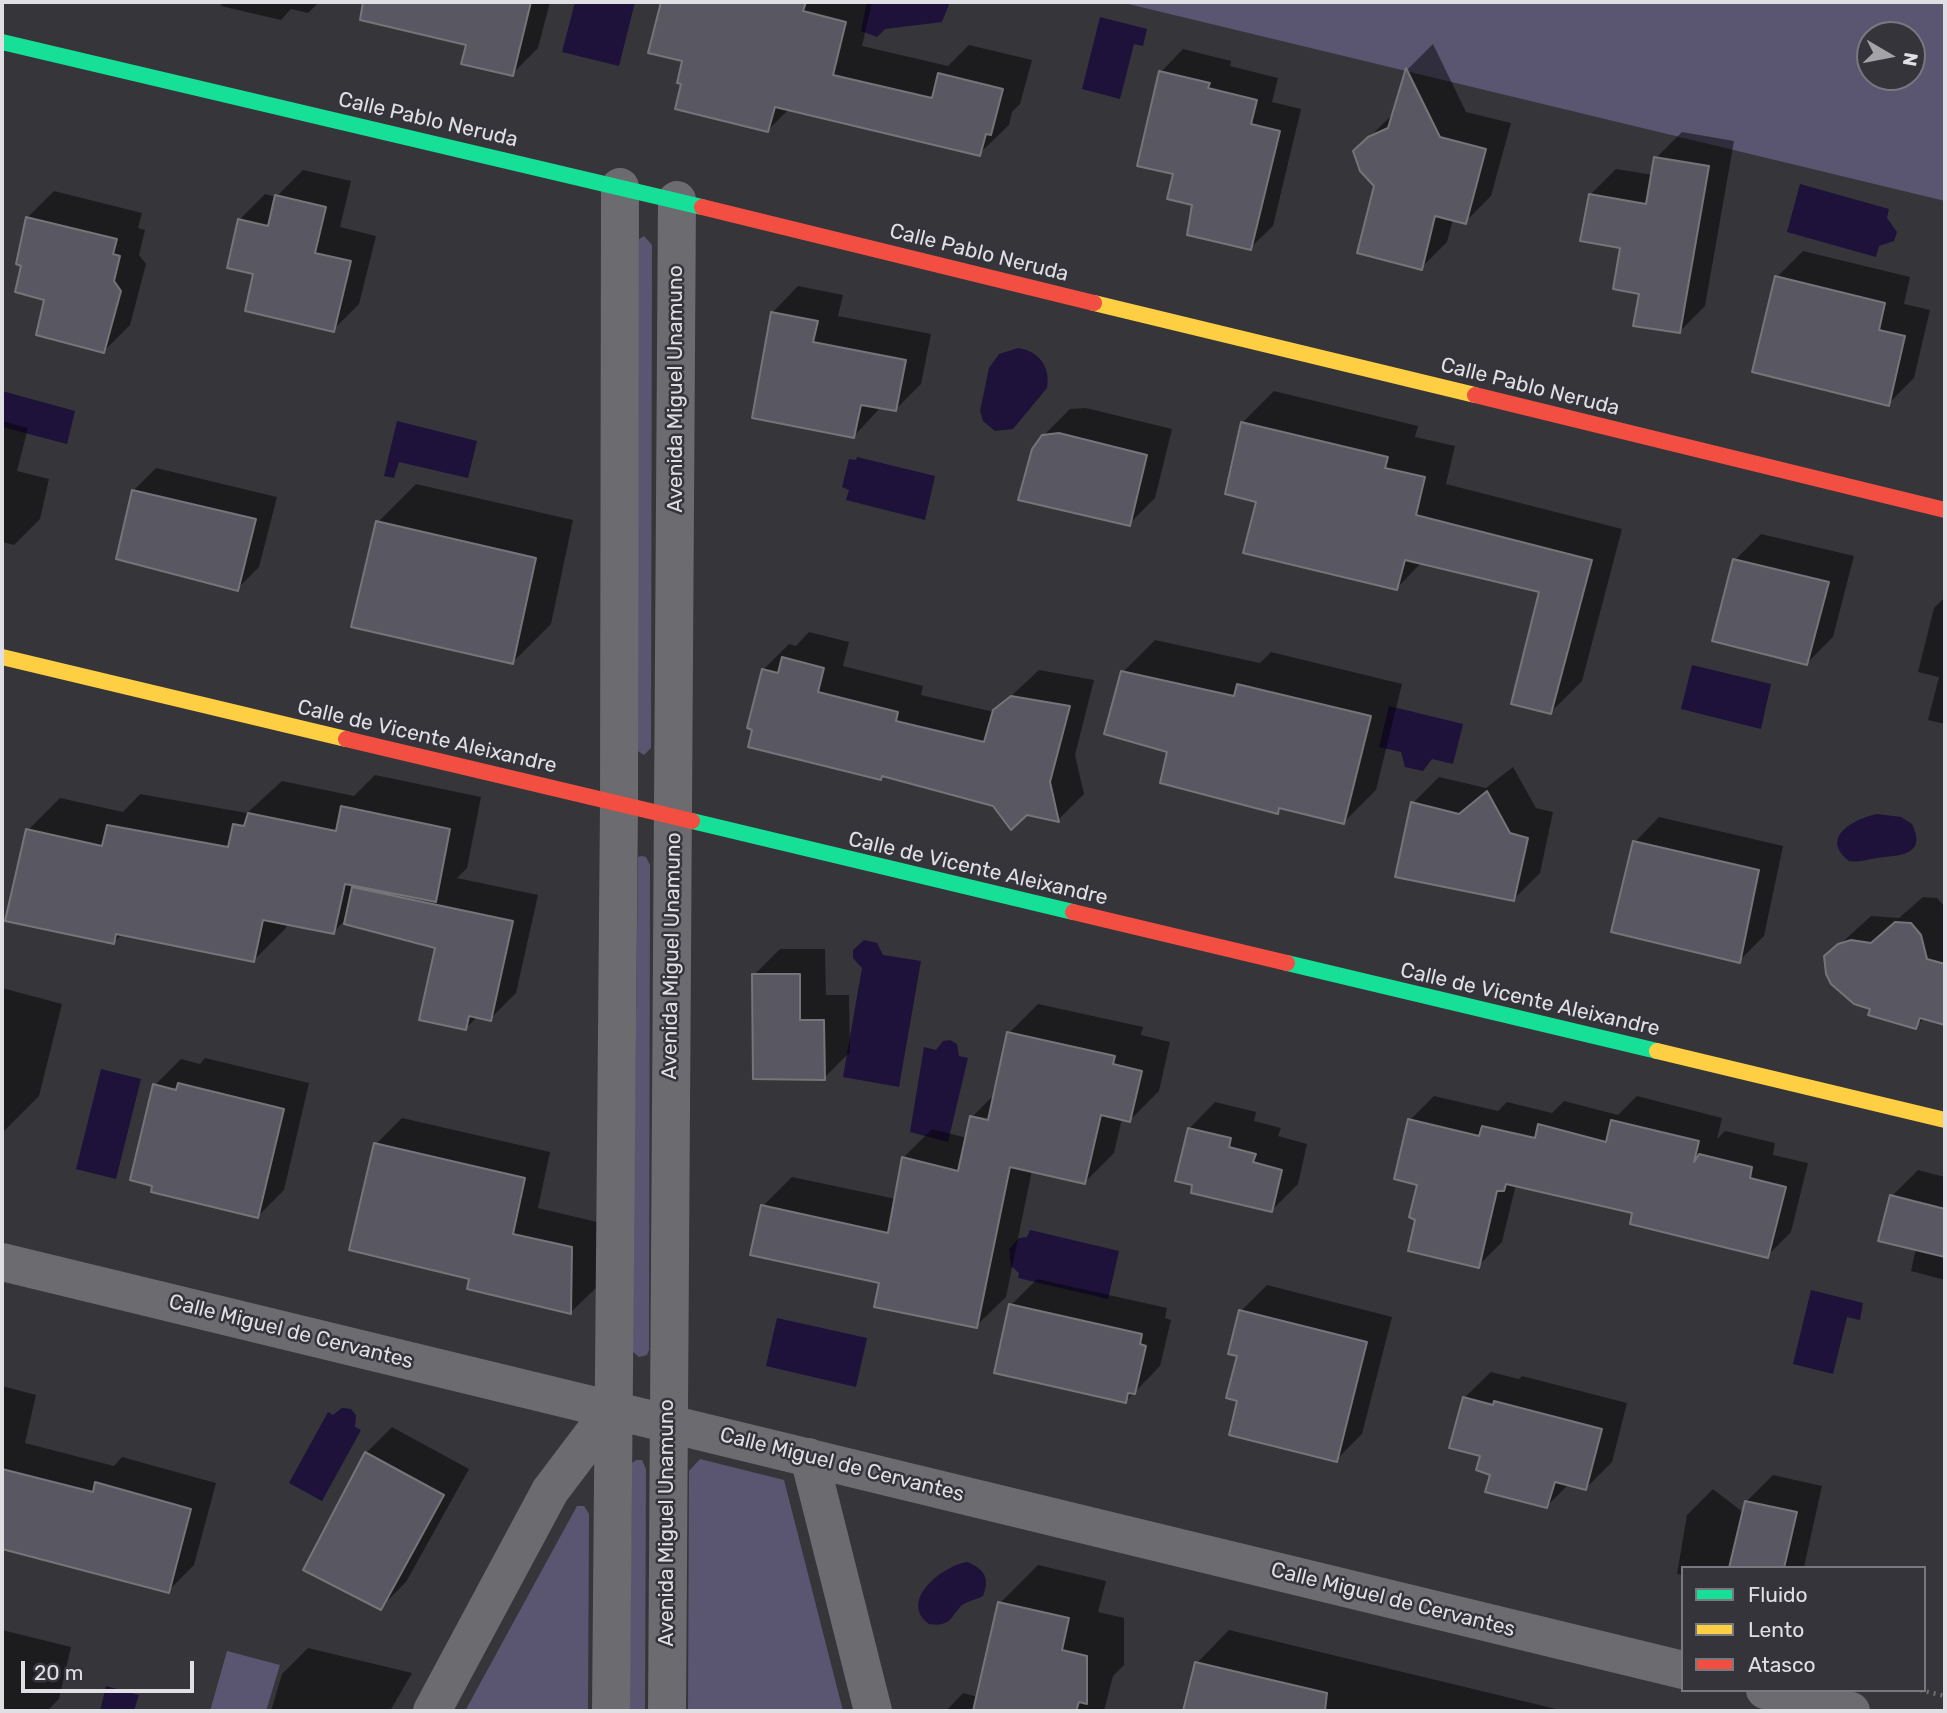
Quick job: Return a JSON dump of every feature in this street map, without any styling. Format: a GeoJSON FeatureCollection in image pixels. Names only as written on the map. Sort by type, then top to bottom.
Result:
{"type":"FeatureCollection","features":[{"type":"Feature","properties":{"kind":"street","name":"Calle Pablo Neruda"},"geometry":{"type":"LineString","coordinates":[[2,42],[677,200],[1945,510]]}},
{"type":"Feature","properties":{"kind":"street"},"geometry":{"type":"LineString","coordinates":[[611,1711],[619,804],[620,187]]}},
{"type":"Feature","properties":{"kind":"street","name":"Avenida Miguel Unamuno"},"geometry":{"type":"LineString","coordinates":[[667,1711],[677,200]]}},
{"type":"Feature","properties":{"kind":"street","name":"Calle de Vicente Aleixandre"},"geometry":{"type":"LineString","coordinates":[[2,657],[1945,1120]]}},
{"type":"Feature","properties":{"kind":"street","name":"Calle Miguel de Cervantes"},"geometry":{"type":"LineString","coordinates":[[2,1262],[1681,1670]]}},
{"type":"Feature","properties":{"kind":"street"},"geometry":{"type":"LineString","coordinates":[[432,1711],[550,1491],[612,1409]]}},
{"type":"Feature","properties":{"kind":"street"},"geometry":{"type":"LineString","coordinates":[[809,1457],[873,1711]]}},
{"type":"Feature","properties":{"kind":"street"},"geometry":{"type":"LineString","coordinates":[[1773,1692],[1851,1711]]}},
{"type":"Feature","properties":{"kind":"path"},"geometry":{"type":"LineString","coordinates":[[1926,1691],[1945,1696]]}},
{"type":"Feature","properties":{"kind":"shaded area"},"geometry":{"type":"Polygon","coordinates":[[[575,2],[635,2],[619,66],[562,52],[575,2]]]}},
{"type":"Feature","properties":{"kind":"shaded area"},"geometry":{"type":"Polygon","coordinates":[[[867,2],[950,2],[942,22],[885,29],[877,37],[861,31],[867,2]]]}},
{"type":"Feature","properties":{"kind":"shaded area"},"geometry":{"type":"Polygon","coordinates":[[[1120,2],[1945,2],[1945,201],[1120,2]]]}},
{"type":"Feature","properties":{"kind":"shaded area"},"geometry":{"type":"Polygon","coordinates":[[[1100,17],[1147,29],[1143,46],[1134,44],[1120,99],[1082,89],[1100,17]]]}},
{"type":"Feature","properties":{"kind":"shaded area"},"geometry":{"type":"Polygon","coordinates":[[[1800,184],[1889,209],[1887,218],[1897,232],[1894,241],[1879,246],[1876,257],[1787,232],[1800,184]]]}},
{"type":"Feature","properties":{"kind":"shaded area"},"geometry":{"type":"Polygon","coordinates":[[[644,236],[652,245],[651,748],[644,755],[636,750],[636,241],[644,236]]]}},
{"type":"Feature","properties":{"kind":"shaded area"},"geometry":{"type":"Polygon","coordinates":[[[1018,348],[1032,353],[1042,361],[1047,373],[1047,388],[1013,429],[995,431],[983,421],[980,411],[989,368],[999,354],[1018,348]]]}},
{"type":"Feature","properties":{"kind":"shaded area"},"geometry":{"type":"Polygon","coordinates":[[[2,391],[75,411],[67,444],[2,427],[2,391]]]}},
{"type":"Feature","properties":{"kind":"shaded area"},"geometry":{"type":"Polygon","coordinates":[[[397,421],[477,441],[468,478],[399,462],[394,478],[384,476],[397,421]]]}},
{"type":"Feature","properties":{"kind":"shaded area"},"geometry":{"type":"Polygon","coordinates":[[[857,457],[935,476],[925,520],[846,500],[849,490],[842,487],[849,459],[856,460],[857,457]]]}},
{"type":"Feature","properties":{"kind":"shaded area"},"geometry":{"type":"Polygon","coordinates":[[[1692,665],[1771,684],[1761,729],[1681,709],[1692,665]]]}},
{"type":"Feature","properties":{"kind":"shaded area"},"geometry":{"type":"Polygon","coordinates":[[[1389,706],[1463,724],[1453,764],[1432,759],[1423,771],[1405,767],[1401,752],[1379,747],[1389,706]]]}},
{"type":"Feature","properties":{"kind":"shaded area"},"geometry":{"type":"Polygon","coordinates":[[[1877,814],[1901,817],[1912,824],[1916,843],[1901,855],[1849,861],[1837,844],[1843,830],[1859,820],[1877,814]]]}},
{"type":"Feature","properties":{"kind":"shaded area"},"geometry":{"type":"Polygon","coordinates":[[[638,857],[646,857],[650,865],[649,1350],[647,1355],[639,1357],[632,1351],[638,857]]]}},
{"type":"Feature","properties":{"kind":"shaded area"},"geometry":{"type":"Polygon","coordinates":[[[864,940],[877,943],[883,955],[921,961],[899,1087],[843,1077],[862,968],[853,958],[853,950],[864,940]]]}},
{"type":"Feature","properties":{"kind":"shaded area"},"geometry":{"type":"Polygon","coordinates":[[[950,1040],[957,1044],[959,1056],[968,1058],[948,1142],[910,1132],[924,1047],[936,1050],[943,1041],[950,1040]]]}},
{"type":"Feature","properties":{"kind":"shaded area"},"geometry":{"type":"Polygon","coordinates":[[[101,1069],[141,1079],[116,1179],[76,1169],[101,1069]]]}},
{"type":"Feature","properties":{"kind":"shaded area"},"geometry":{"type":"Polygon","coordinates":[[[1030,1230],[1119,1251],[1108,1299],[1018,1278],[1019,1273],[1011,1266],[1009,1249],[1019,1238],[1027,1237],[1030,1230]]]}},
{"type":"Feature","properties":{"kind":"shaded area"},"geometry":{"type":"Polygon","coordinates":[[[1811,1290],[1863,1303],[1860,1320],[1847,1317],[1833,1374],[1793,1364],[1811,1290]]]}},
{"type":"Feature","properties":{"kind":"shaded area"},"geometry":{"type":"Polygon","coordinates":[[[777,1318],[867,1338],[856,1387],[766,1366],[777,1318]]]}},
{"type":"Feature","properties":{"kind":"shaded area"},"geometry":{"type":"Polygon","coordinates":[[[342,1408],[351,1409],[356,1415],[355,1427],[361,1430],[322,1501],[289,1483],[328,1412],[333,1415],[342,1408]]]}},
{"type":"Feature","properties":{"kind":"shaded area"},"geometry":{"type":"Polygon","coordinates":[[[700,1459],[784,1480],[843,1711],[688,1711],[689,1471],[700,1459]]]}},
{"type":"Feature","properties":{"kind":"shaded area"},"geometry":{"type":"Polygon","coordinates":[[[642,1460],[646,1469],[645,1711],[629,1711],[632,1463],[642,1460]]]}},
{"type":"Feature","properties":{"kind":"shaded area"},"geometry":{"type":"Polygon","coordinates":[[[577,1506],[584,1506],[589,1514],[588,1711],[465,1711],[577,1506]]]}},
{"type":"Feature","properties":{"kind":"shaded area"},"geometry":{"type":"Polygon","coordinates":[[[967,1562],[984,1575],[986,1584],[983,1596],[963,1604],[945,1623],[929,1624],[921,1615],[918,1605],[921,1595],[936,1577],[967,1562]]]}},
{"type":"Feature","properties":{"kind":"shaded area"},"geometry":{"type":"Polygon","coordinates":[[[227,1651],[280,1665],[266,1711],[210,1711],[227,1651]]]}},
{"type":"Feature","properties":{"kind":"shaded area"},"geometry":{"type":"Polygon","coordinates":[[[106,1686],[139,1695],[134,1711],[100,1711],[106,1686]]]}},
{"type":"Feature","properties":{"kind":"building"},"geometry":{"type":"Polygon","coordinates":[[[363,2],[531,2],[513,76],[461,64],[466,45],[360,20],[363,2]]]}},
{"type":"Feature","properties":{"kind":"building"},"geometry":{"type":"Polygon","coordinates":[[[661,2],[806,2],[803,11],[846,22],[833,75],[932,98],[938,73],[1003,89],[991,135],[986,134],[980,156],[775,107],[768,132],[675,109],[681,84],[677,83],[682,61],[648,53],[661,2]]]}},
{"type":"Feature","properties":{"kind":"building"},"geometry":{"type":"Polygon","coordinates":[[[1406,68],[1440,137],[1486,149],[1466,224],[1435,216],[1422,270],[1357,253],[1374,186],[1360,171],[1353,151],[1368,137],[1388,128],[1406,68]]]}},
{"type":"Feature","properties":{"kind":"building"},"geometry":{"type":"Polygon","coordinates":[[[1159,71],[1210,83],[1208,88],[1257,100],[1251,124],[1280,131],[1251,250],[1187,235],[1192,205],[1167,199],[1173,174],[1137,166],[1159,71]]]}},
{"type":"Feature","properties":{"kind":"building"},"geometry":{"type":"Polygon","coordinates":[[[1654,157],[1709,166],[1680,333],[1633,326],[1639,294],[1613,289],[1620,248],[1580,241],[1589,194],[1646,204],[1654,157]]]}},
{"type":"Feature","properties":{"kind":"building"},"geometry":{"type":"Polygon","coordinates":[[[275,195],[326,207],[315,253],[351,261],[334,332],[245,311],[253,274],[227,268],[238,219],[268,226],[275,195]]]}},
{"type":"Feature","properties":{"kind":"building"},"geometry":{"type":"Polygon","coordinates":[[[26,217],[117,239],[113,254],[120,256],[114,281],[121,291],[104,353],[36,335],[44,300],[15,292],[21,266],[16,264],[26,217]]]}},
{"type":"Feature","properties":{"kind":"building"},"geometry":{"type":"Polygon","coordinates":[[[1775,276],[1885,303],[1879,330],[1905,336],[1889,406],[1752,372],[1775,276]]]}},
{"type":"Feature","properties":{"kind":"building"},"geometry":{"type":"Polygon","coordinates":[[[771,312],[818,321],[813,342],[906,360],[896,411],[861,405],[854,438],[752,418],[771,312]]]}},
{"type":"Feature","properties":{"kind":"building"},"geometry":{"type":"Polygon","coordinates":[[[1241,422],[1388,457],[1385,468],[1425,477],[1416,515],[1592,560],[1551,714],[1511,704],[1539,592],[1405,560],[1397,590],[1243,553],[1256,502],[1225,494],[1241,422]]]}},
{"type":"Feature","properties":{"kind":"building"},"geometry":{"type":"Polygon","coordinates":[[[1059,433],[1147,455],[1130,526],[1018,500],[1032,449],[1042,435],[1059,433]]]}},
{"type":"Feature","properties":{"kind":"building"},"geometry":{"type":"Polygon","coordinates":[[[132,490],[256,519],[238,591],[116,559],[132,490]]]}},
{"type":"Feature","properties":{"kind":"building"},"geometry":{"type":"Polygon","coordinates":[[[376,521],[536,558],[513,664],[351,627],[376,521]]]}},
{"type":"Feature","properties":{"kind":"building"},"geometry":{"type":"Polygon","coordinates":[[[1733,559],[1829,582],[1807,665],[1712,641],[1733,559]]]}},
{"type":"Feature","properties":{"kind":"building"},"geometry":{"type":"Polygon","coordinates":[[[782,657],[824,668],[818,692],[898,712],[896,721],[984,742],[993,710],[1011,696],[1070,706],[1050,782],[1059,822],[1027,815],[1011,830],[993,806],[882,776],[881,780],[748,747],[752,730],[747,728],[762,669],[778,673],[782,657]]]}},
{"type":"Feature","properties":{"kind":"building"},"geometry":{"type":"Polygon","coordinates":[[[1121,671],[1234,696],[1237,684],[1371,716],[1344,824],[1279,808],[1278,814],[1160,783],[1167,752],[1104,734],[1121,671]]]}},
{"type":"Feature","properties":{"kind":"building"},"geometry":{"type":"Polygon","coordinates":[[[1487,791],[1510,833],[1528,838],[1514,901],[1395,877],[1411,802],[1459,814],[1487,791]]]}},
{"type":"Feature","properties":{"kind":"building"},"geometry":{"type":"Polygon","coordinates":[[[341,806],[450,829],[436,902],[345,884],[334,934],[263,920],[254,962],[116,934],[114,944],[5,921],[26,829],[102,846],[107,825],[228,847],[233,824],[244,826],[248,813],[336,831],[341,806]]]}},
{"type":"Feature","properties":{"kind":"building"},"geometry":{"type":"Polygon","coordinates":[[[1633,841],[1759,870],[1740,963],[1611,932],[1633,841]]]}},
{"type":"Feature","properties":{"kind":"building"},"geometry":{"type":"Polygon","coordinates":[[[352,887],[513,921],[491,1021],[469,1016],[466,1030],[419,1020],[435,948],[344,924],[352,887]]]}},
{"type":"Feature","properties":{"kind":"building"},"geometry":{"type":"Polygon","coordinates":[[[1895,922],[1911,923],[1921,935],[1927,959],[1945,964],[1945,1025],[1920,1018],[1916,1029],[1868,1015],[1870,1009],[1854,1004],[1831,984],[1826,974],[1824,956],[1838,944],[1851,940],[1871,943],[1895,922]]]}},
{"type":"Feature","properties":{"kind":"building"},"geometry":{"type":"Polygon","coordinates":[[[752,974],[800,974],[800,1020],[824,1020],[825,1080],[753,1079],[752,974]]]}},
{"type":"Feature","properties":{"kind":"building"},"geometry":{"type":"Polygon","coordinates":[[[1007,1032],[1115,1056],[1113,1064],[1142,1071],[1130,1122],[1101,1115],[1085,1184],[1010,1167],[977,1328],[874,1307],[879,1283],[750,1255],[761,1205],[888,1233],[902,1157],[958,1171],[970,1116],[988,1120],[1007,1032]]]}},
{"type":"Feature","properties":{"kind":"building"},"geometry":{"type":"Polygon","coordinates":[[[178,1083],[284,1109],[258,1218],[151,1192],[152,1186],[130,1180],[153,1084],[176,1090],[178,1083]]]}},
{"type":"Feature","properties":{"kind":"building"},"geometry":{"type":"Polygon","coordinates":[[[1408,1119],[1479,1136],[1482,1126],[1535,1138],[1538,1124],[1606,1142],[1611,1120],[1699,1141],[1694,1162],[1699,1154],[1752,1167],[1750,1178],[1786,1187],[1768,1258],[1630,1224],[1632,1213],[1506,1184],[1504,1191],[1497,1191],[1479,1268],[1408,1251],[1415,1220],[1409,1217],[1417,1185],[1394,1179],[1408,1119]]]}},
{"type":"Feature","properties":{"kind":"building"},"geometry":{"type":"Polygon","coordinates":[[[1188,1128],[1231,1138],[1229,1147],[1256,1154],[1253,1162],[1282,1170],[1272,1212],[1191,1193],[1192,1185],[1175,1181],[1188,1128]]]}},
{"type":"Feature","properties":{"kind":"building"},"geometry":{"type":"Polygon","coordinates":[[[374,1143],[525,1178],[513,1234],[572,1247],[571,1314],[467,1289],[469,1279],[349,1250],[374,1143]]]}},
{"type":"Feature","properties":{"kind":"building"},"geometry":{"type":"Polygon","coordinates":[[[1890,1195],[1945,1209],[1945,1257],[1878,1241],[1890,1195]]]}},
{"type":"Feature","properties":{"kind":"building"},"geometry":{"type":"Polygon","coordinates":[[[1009,1304],[1142,1334],[1140,1344],[1146,1346],[1135,1394],[1128,1393],[1126,1403],[994,1373],[1009,1304]]]}},
{"type":"Feature","properties":{"kind":"building"},"geometry":{"type":"Polygon","coordinates":[[[1239,1310],[1367,1342],[1337,1462],[1229,1435],[1237,1401],[1226,1398],[1237,1356],[1228,1354],[1239,1310]]]}},
{"type":"Feature","properties":{"kind":"building"},"geometry":{"type":"Polygon","coordinates":[[[1463,1397],[1493,1405],[1494,1401],[1602,1429],[1586,1490],[1555,1482],[1547,1508],[1485,1492],[1490,1475],[1476,1470],[1480,1456],[1449,1448],[1463,1397]]]}},
{"type":"Feature","properties":{"kind":"building"},"geometry":{"type":"Polygon","coordinates":[[[365,1452],[444,1495],[381,1610],[303,1570],[365,1452]]]}},
{"type":"Feature","properties":{"kind":"building"},"geometry":{"type":"Polygon","coordinates":[[[2,1469],[93,1492],[95,1482],[191,1509],[169,1593],[2,1549],[2,1469]]]}},
{"type":"Feature","properties":{"kind":"building"},"geometry":{"type":"Polygon","coordinates":[[[1745,1501],[1797,1512],[1784,1566],[1729,1566],[1745,1501]]]}},
{"type":"Feature","properties":{"kind":"building"},"geometry":{"type":"Polygon","coordinates":[[[998,1602],[1069,1618],[1062,1650],[1087,1656],[1087,1704],[1079,1702],[1076,1711],[973,1711],[998,1602]]]}},
{"type":"Feature","properties":{"kind":"building"},"geometry":{"type":"Polygon","coordinates":[[[1195,1662],[1327,1693],[1325,1711],[1183,1711],[1195,1662]]]}},
{"type":"Feature","properties":{"kind":"traffic: fast"},"geometry":{"type":"LineString","coordinates":[[2,42],[702,207]]}},
{"type":"Feature","properties":{"kind":"traffic: fast"},"geometry":{"type":"LineString","coordinates":[[692,821],[1073,912]]}},
{"type":"Feature","properties":{"kind":"traffic: fast"},"geometry":{"type":"LineString","coordinates":[[1287,963],[1657,1051]]}},
{"type":"Feature","properties":{"kind":"traffic: slow"},"geometry":{"type":"LineString","coordinates":[[1094,303],[1475,395]]}},
{"type":"Feature","properties":{"kind":"traffic: slow"},"geometry":{"type":"LineString","coordinates":[[2,657],[346,739]]}},
{"type":"Feature","properties":{"kind":"traffic: slow"},"geometry":{"type":"LineString","coordinates":[[1657,1051],[1945,1120]]}},
{"type":"Feature","properties":{"kind":"traffic: jam"},"geometry":{"type":"LineString","coordinates":[[702,207],[1094,303]]}},
{"type":"Feature","properties":{"kind":"traffic: jam"},"geometry":{"type":"LineString","coordinates":[[1475,395],[1945,510]]}},
{"type":"Feature","properties":{"kind":"traffic: jam"},"geometry":{"type":"LineString","coordinates":[[346,739],[692,821]]}},
{"type":"Feature","properties":{"kind":"traffic: jam"},"geometry":{"type":"LineString","coordinates":[[1073,912],[1287,963]]}}]}
